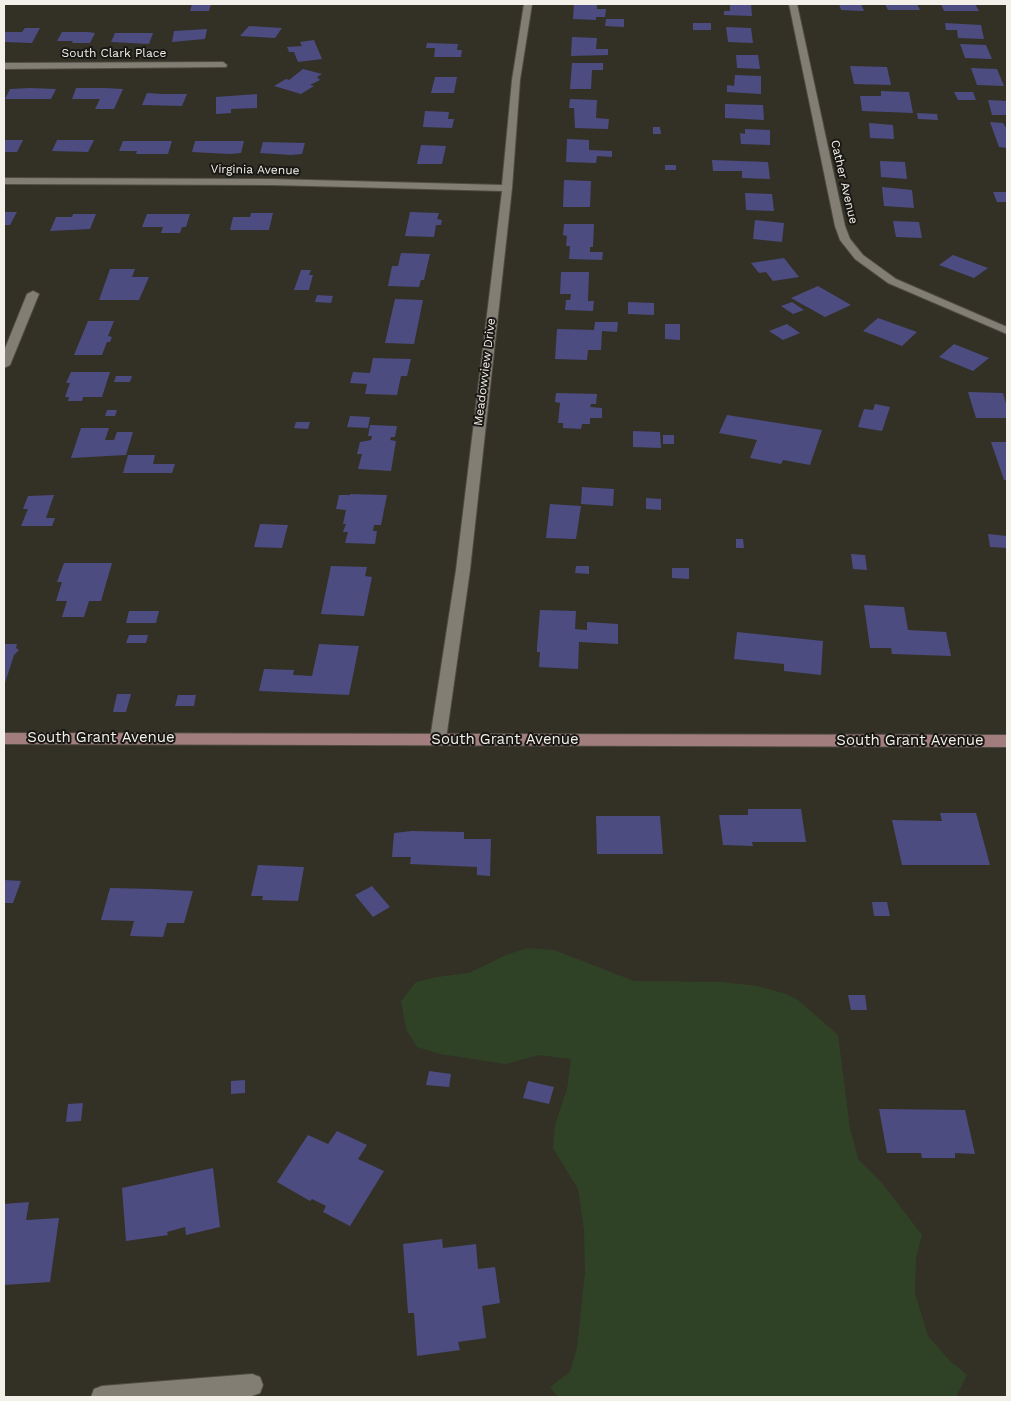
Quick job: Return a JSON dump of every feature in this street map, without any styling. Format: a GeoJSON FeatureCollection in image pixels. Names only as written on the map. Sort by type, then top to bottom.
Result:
{"type":"FeatureCollection","features":[{"type":"Feature","properties":{"kind":"street","name":"Meadowview Drive"},"geometry":{"type":"LineString","coordinates":[[438,739],[463,570],[507,188],[516,80],[528,4]]}},
{"type":"Feature","properties":{"kind":"street","name":"Cather Avenue"},"geometry":{"type":"LineString","coordinates":[[793,4],[840,226],[845,240],[859,257],[892,281],[1007,331]]}},
{"type":"Feature","properties":{"kind":"street","name":"South Clark Place"},"geometry":{"type":"LineString","coordinates":[[4,66],[223,65]]}},
{"type":"Feature","properties":{"kind":"street","name":"Virginia Avenue"},"geometry":{"type":"LineString","coordinates":[[4,181],[272,182],[507,188]]}},
{"type":"Feature","properties":{"kind":"street"},"geometry":{"type":"LineString","coordinates":[[4,366],[33,294]]}},
{"type":"Feature","properties":{"kind":"street","name":"South Grant Avenue"},"geometry":{"type":"LineString","coordinates":[[4,738],[1007,741]]}},
{"type":"Feature","properties":{"kind":"street"},"geometry":{"type":"LineString","coordinates":[[102,1397],[252,1385]]}},
{"type":"Feature","properties":{"kind":"green space"},"geometry":{"type":"Polygon","coordinates":[[[528,948],[554,950],[634,981],[721,982],[758,986],[786,994],[798,1000],[838,1035],[850,1128],[858,1159],[882,1183],[922,1235],[916,1258],[915,1293],[928,1336],[949,1360],[967,1375],[956,1397],[558,1397],[550,1387],[570,1372],[577,1348],[585,1272],[584,1230],[578,1189],[553,1148],[555,1125],[567,1089],[571,1059],[539,1055],[506,1064],[440,1054],[417,1047],[406,1029],[401,1001],[416,982],[469,973],[506,955],[528,948]]]}},
{"type":"Feature","properties":{"kind":"building"},"geometry":{"type":"Polygon","coordinates":[[[192,4],[211,4],[209,11],[190,11],[192,4]]]}},
{"type":"Feature","properties":{"kind":"building"},"geometry":{"type":"Polygon","coordinates":[[[574,4],[597,4],[597,9],[606,9],[605,17],[596,17],[596,20],[573,19],[574,4]]]}},
{"type":"Feature","properties":{"kind":"building"},"geometry":{"type":"Polygon","coordinates":[[[730,4],[751,4],[752,16],[724,15],[724,11],[730,11],[730,4]]]}},
{"type":"Feature","properties":{"kind":"building"},"geometry":{"type":"Polygon","coordinates":[[[839,4],[861,4],[864,11],[841,10],[839,4]]]}},
{"type":"Feature","properties":{"kind":"building"},"geometry":{"type":"Polygon","coordinates":[[[885,4],[917,4],[920,10],[888,10],[885,4]]]}},
{"type":"Feature","properties":{"kind":"building"},"geometry":{"type":"Polygon","coordinates":[[[941,4],[975,4],[979,11],[944,11],[941,4]]]}},
{"type":"Feature","properties":{"kind":"building"},"geometry":{"type":"Polygon","coordinates":[[[606,19],[624,19],[624,27],[605,26],[606,19]]]}},
{"type":"Feature","properties":{"kind":"building"},"geometry":{"type":"Polygon","coordinates":[[[693,23],[711,23],[711,30],[693,30],[693,23]]]}},
{"type":"Feature","properties":{"kind":"building"},"geometry":{"type":"Polygon","coordinates":[[[945,23],[981,25],[984,39],[958,38],[957,30],[946,30],[945,23]]]}},
{"type":"Feature","properties":{"kind":"building"},"geometry":{"type":"Polygon","coordinates":[[[249,26],[282,28],[275,38],[240,36],[249,26]]]}},
{"type":"Feature","properties":{"kind":"building"},"geometry":{"type":"Polygon","coordinates":[[[726,27],[751,28],[753,43],[728,42],[726,27]]]}},
{"type":"Feature","properties":{"kind":"building"},"geometry":{"type":"Polygon","coordinates":[[[25,28],[40,28],[32,43],[4,42],[4,32],[22,32],[25,28]]]}},
{"type":"Feature","properties":{"kind":"building"},"geometry":{"type":"Polygon","coordinates":[[[207,29],[205,39],[172,42],[174,31],[207,29]]]}},
{"type":"Feature","properties":{"kind":"building"},"geometry":{"type":"Polygon","coordinates":[[[62,32],[95,33],[90,43],[72,43],[73,41],[57,41],[62,32]]]}},
{"type":"Feature","properties":{"kind":"building"},"geometry":{"type":"Polygon","coordinates":[[[115,33],[153,33],[149,44],[111,42],[115,33]]]}},
{"type":"Feature","properties":{"kind":"building"},"geometry":{"type":"Polygon","coordinates":[[[572,37],[597,38],[596,49],[608,49],[608,55],[571,56],[572,37]]]}},
{"type":"Feature","properties":{"kind":"building"},"geometry":{"type":"Polygon","coordinates":[[[314,40],[322,59],[298,62],[294,52],[289,52],[287,47],[302,46],[300,42],[314,40]]]}},
{"type":"Feature","properties":{"kind":"building"},"geometry":{"type":"Polygon","coordinates":[[[427,43],[458,44],[457,50],[462,50],[461,57],[434,57],[435,48],[426,48],[427,43]]]}},
{"type":"Feature","properties":{"kind":"building"},"geometry":{"type":"Polygon","coordinates":[[[960,44],[986,45],[992,59],[965,58],[960,44]]]}},
{"type":"Feature","properties":{"kind":"building"},"geometry":{"type":"Polygon","coordinates":[[[736,55],[758,55],[760,69],[737,68],[736,55]]]}},
{"type":"Feature","properties":{"kind":"building"},"geometry":{"type":"Polygon","coordinates":[[[572,63],[603,63],[603,70],[592,70],[591,89],[570,89],[572,63]]]}},
{"type":"Feature","properties":{"kind":"building"},"geometry":{"type":"Polygon","coordinates":[[[850,66],[887,67],[891,85],[854,84],[850,66]]]}},
{"type":"Feature","properties":{"kind":"building"},"geometry":{"type":"Polygon","coordinates":[[[971,68],[997,69],[1004,86],[977,85],[971,68]]]}},
{"type":"Feature","properties":{"kind":"building"},"geometry":{"type":"Polygon","coordinates":[[[303,69],[322,74],[317,77],[320,80],[310,85],[314,86],[301,94],[274,86],[286,79],[289,80],[303,69]]]}},
{"type":"Feature","properties":{"kind":"building"},"geometry":{"type":"Polygon","coordinates":[[[735,75],[761,76],[761,94],[727,92],[727,85],[734,86],[735,75]]]}},
{"type":"Feature","properties":{"kind":"building"},"geometry":{"type":"Polygon","coordinates":[[[435,77],[457,77],[454,93],[431,93],[435,77]]]}},
{"type":"Feature","properties":{"kind":"building"},"geometry":{"type":"Polygon","coordinates":[[[76,88],[123,89],[114,109],[95,109],[100,99],[72,99],[76,88]]]}},
{"type":"Feature","properties":{"kind":"building"},"geometry":{"type":"Polygon","coordinates":[[[10,89],[56,89],[51,99],[5,99],[10,89]]]}},
{"type":"Feature","properties":{"kind":"building"},"geometry":{"type":"Polygon","coordinates":[[[881,91],[909,92],[913,113],[862,111],[860,96],[881,96],[881,91]]]}},
{"type":"Feature","properties":{"kind":"building"},"geometry":{"type":"Polygon","coordinates":[[[954,92],[973,92],[976,100],[958,100],[954,92]]]}},
{"type":"Feature","properties":{"kind":"building"},"geometry":{"type":"Polygon","coordinates":[[[147,93],[187,94],[182,106],[142,105],[147,93]]]}},
{"type":"Feature","properties":{"kind":"building"},"geometry":{"type":"Polygon","coordinates":[[[257,94],[257,108],[231,109],[231,113],[216,114],[216,97],[257,94]]]}},
{"type":"Feature","properties":{"kind":"building"},"geometry":{"type":"Polygon","coordinates":[[[570,99],[597,100],[596,118],[609,119],[608,129],[575,128],[574,108],[569,108],[570,99]]]}},
{"type":"Feature","properties":{"kind":"building"},"geometry":{"type":"Polygon","coordinates":[[[988,100],[1007,101],[1007,115],[992,115],[988,100]]]}},
{"type":"Feature","properties":{"kind":"building"},"geometry":{"type":"Polygon","coordinates":[[[725,104],[763,105],[764,120],[725,118],[725,104]]]}},
{"type":"Feature","properties":{"kind":"building"},"geometry":{"type":"Polygon","coordinates":[[[425,111],[449,112],[448,119],[454,119],[452,128],[423,127],[425,111]]]}},
{"type":"Feature","properties":{"kind":"building"},"geometry":{"type":"Polygon","coordinates":[[[917,113],[937,114],[938,120],[918,119],[917,113]]]}},
{"type":"Feature","properties":{"kind":"building"},"geometry":{"type":"Polygon","coordinates":[[[990,122],[1003,123],[1007,129],[1007,148],[999,147],[990,122]]]}},
{"type":"Feature","properties":{"kind":"building"},"geometry":{"type":"Polygon","coordinates":[[[869,123],[893,125],[894,139],[870,138],[869,123]]]}},
{"type":"Feature","properties":{"kind":"building"},"geometry":{"type":"Polygon","coordinates":[[[653,127],[660,127],[661,134],[653,134],[653,127]]]}},
{"type":"Feature","properties":{"kind":"building"},"geometry":{"type":"Polygon","coordinates":[[[745,129],[770,130],[770,145],[741,144],[740,133],[745,134],[745,129]]]}},
{"type":"Feature","properties":{"kind":"building"},"geometry":{"type":"Polygon","coordinates":[[[567,139],[589,140],[589,150],[612,151],[612,157],[597,156],[596,163],[566,162],[567,139]]]}},
{"type":"Feature","properties":{"kind":"building"},"geometry":{"type":"Polygon","coordinates":[[[4,140],[23,140],[17,152],[4,152],[4,140]]]}},
{"type":"Feature","properties":{"kind":"building"},"geometry":{"type":"Polygon","coordinates":[[[57,140],[94,140],[88,152],[52,151],[57,140]]]}},
{"type":"Feature","properties":{"kind":"building"},"geometry":{"type":"Polygon","coordinates":[[[123,141],[172,141],[168,154],[136,154],[137,151],[119,151],[123,141]]]}},
{"type":"Feature","properties":{"kind":"building"},"geometry":{"type":"Polygon","coordinates":[[[195,141],[244,141],[241,153],[230,154],[192,152],[195,141]]]}},
{"type":"Feature","properties":{"kind":"building"},"geometry":{"type":"Polygon","coordinates":[[[263,142],[305,143],[302,154],[291,155],[260,153],[263,142]]]}},
{"type":"Feature","properties":{"kind":"building"},"geometry":{"type":"Polygon","coordinates":[[[421,145],[446,146],[442,164],[417,164],[421,145]]]}},
{"type":"Feature","properties":{"kind":"building"},"geometry":{"type":"Polygon","coordinates":[[[712,160],[768,162],[770,179],[742,178],[742,171],[713,171],[712,160]]]}},
{"type":"Feature","properties":{"kind":"building"},"geometry":{"type":"Polygon","coordinates":[[[880,161],[905,162],[907,179],[881,177],[880,161]]]}},
{"type":"Feature","properties":{"kind":"building"},"geometry":{"type":"Polygon","coordinates":[[[665,165],[676,165],[676,170],[665,170],[665,165]]]}},
{"type":"Feature","properties":{"kind":"building"},"geometry":{"type":"Polygon","coordinates":[[[564,180],[591,181],[590,207],[563,207],[564,180]]]}},
{"type":"Feature","properties":{"kind":"building"},"geometry":{"type":"Polygon","coordinates":[[[882,187],[912,190],[914,208],[884,206],[882,187]]]}},
{"type":"Feature","properties":{"kind":"building"},"geometry":{"type":"Polygon","coordinates":[[[993,192],[1007,192],[1007,202],[997,202],[993,192]]]}},
{"type":"Feature","properties":{"kind":"building"},"geometry":{"type":"Polygon","coordinates":[[[745,193],[772,194],[774,211],[746,210],[745,193]]]}},
{"type":"Feature","properties":{"kind":"building"},"geometry":{"type":"Polygon","coordinates":[[[4,212],[17,212],[10,225],[4,225],[4,212]]]}},
{"type":"Feature","properties":{"kind":"building"},"geometry":{"type":"Polygon","coordinates":[[[410,212],[439,213],[437,219],[442,220],[441,225],[436,225],[434,237],[405,236],[410,212]]]}},
{"type":"Feature","properties":{"kind":"building"},"geometry":{"type":"Polygon","coordinates":[[[251,213],[273,213],[269,230],[230,230],[233,217],[250,217],[251,213]]]}},
{"type":"Feature","properties":{"kind":"building"},"geometry":{"type":"Polygon","coordinates":[[[73,214],[96,214],[90,229],[50,231],[56,217],[72,217],[73,214]]]}},
{"type":"Feature","properties":{"kind":"building"},"geometry":{"type":"Polygon","coordinates":[[[147,214],[190,214],[186,227],[182,227],[180,233],[161,233],[163,227],[142,227],[147,214]]]}},
{"type":"Feature","properties":{"kind":"building"},"geometry":{"type":"Polygon","coordinates":[[[755,220],[784,223],[782,242],[753,239],[755,220]]]}},
{"type":"Feature","properties":{"kind":"building"},"geometry":{"type":"Polygon","coordinates":[[[893,221],[919,222],[922,238],[896,237],[893,221]]]}},
{"type":"Feature","properties":{"kind":"building"},"geometry":{"type":"Polygon","coordinates":[[[564,224],[594,224],[593,247],[590,247],[590,252],[603,252],[602,260],[569,259],[570,246],[566,246],[567,236],[563,235],[564,224]]]}},
{"type":"Feature","properties":{"kind":"building"},"geometry":{"type":"Polygon","coordinates":[[[401,253],[430,254],[424,280],[421,280],[419,287],[388,286],[392,266],[398,266],[401,253]]]}},
{"type":"Feature","properties":{"kind":"building"},"geometry":{"type":"Polygon","coordinates":[[[953,255],[988,268],[974,278],[939,265],[953,255]]]}},
{"type":"Feature","properties":{"kind":"building"},"geometry":{"type":"Polygon","coordinates":[[[784,258],[799,277],[773,281],[766,272],[759,273],[751,263],[784,258]]]}},
{"type":"Feature","properties":{"kind":"building"},"geometry":{"type":"Polygon","coordinates":[[[110,269],[135,269],[132,277],[149,277],[139,300],[99,300],[110,269]]]}},
{"type":"Feature","properties":{"kind":"building"},"geometry":{"type":"Polygon","coordinates":[[[301,270],[311,270],[309,275],[313,275],[309,290],[294,290],[301,270]]]}},
{"type":"Feature","properties":{"kind":"building"},"geometry":{"type":"Polygon","coordinates":[[[561,272],[589,272],[588,301],[594,301],[593,311],[565,310],[566,300],[570,300],[571,294],[560,294],[561,272]]]}},
{"type":"Feature","properties":{"kind":"building"},"geometry":{"type":"Polygon","coordinates":[[[818,286],[851,305],[825,317],[791,298],[818,286]]]}},
{"type":"Feature","properties":{"kind":"building"},"geometry":{"type":"Polygon","coordinates":[[[317,295],[333,296],[331,303],[315,302],[317,295]]]}},
{"type":"Feature","properties":{"kind":"building"},"geometry":{"type":"Polygon","coordinates":[[[395,299],[423,300],[414,344],[385,343],[395,299]]]}},
{"type":"Feature","properties":{"kind":"building"},"geometry":{"type":"Polygon","coordinates":[[[628,302],[654,303],[654,315],[628,314],[628,302]]]}},
{"type":"Feature","properties":{"kind":"building"},"geometry":{"type":"Polygon","coordinates":[[[792,302],[804,310],[793,314],[781,306],[792,302]]]}},
{"type":"Feature","properties":{"kind":"building"},"geometry":{"type":"Polygon","coordinates":[[[878,318],[917,332],[902,346],[863,331],[878,318]]]}},
{"type":"Feature","properties":{"kind":"building"},"geometry":{"type":"Polygon","coordinates":[[[88,321],[114,321],[108,336],[112,337],[110,342],[107,342],[102,355],[74,355],[88,321]]]}},
{"type":"Feature","properties":{"kind":"building"},"geometry":{"type":"Polygon","coordinates":[[[595,322],[618,322],[617,332],[602,331],[601,350],[588,350],[587,360],[555,359],[557,329],[594,330],[595,322]]]}},
{"type":"Feature","properties":{"kind":"building"},"geometry":{"type":"Polygon","coordinates":[[[665,324],[680,324],[680,340],[665,339],[665,324]]]}},
{"type":"Feature","properties":{"kind":"building"},"geometry":{"type":"Polygon","coordinates":[[[787,324],[800,333],[783,340],[769,331],[787,324]]]}},
{"type":"Feature","properties":{"kind":"building"},"geometry":{"type":"Polygon","coordinates":[[[954,344],[989,358],[973,371],[939,357],[954,344]]]}},
{"type":"Feature","properties":{"kind":"building"},"geometry":{"type":"Polygon","coordinates":[[[373,358],[411,359],[407,376],[401,376],[397,395],[365,394],[367,384],[350,383],[353,372],[370,373],[373,358]]]}},
{"type":"Feature","properties":{"kind":"building"},"geometry":{"type":"Polygon","coordinates":[[[71,372],[110,372],[102,397],[83,397],[82,401],[68,401],[69,397],[65,397],[70,383],[66,383],[71,372]]]}},
{"type":"Feature","properties":{"kind":"building"},"geometry":{"type":"Polygon","coordinates":[[[116,376],[132,376],[130,382],[114,382],[116,376]]]}},
{"type":"Feature","properties":{"kind":"building"},"geometry":{"type":"Polygon","coordinates":[[[968,392],[1003,393],[1007,407],[1007,418],[976,418],[968,392]]]}},
{"type":"Feature","properties":{"kind":"building"},"geometry":{"type":"Polygon","coordinates":[[[556,393],[597,394],[596,404],[591,404],[590,407],[602,408],[602,418],[590,418],[590,424],[582,424],[581,429],[563,428],[563,423],[558,423],[560,403],[555,402],[556,393]]]}},
{"type":"Feature","properties":{"kind":"building"},"geometry":{"type":"Polygon","coordinates":[[[875,404],[890,407],[882,431],[858,427],[864,409],[873,410],[875,404]]]}},
{"type":"Feature","properties":{"kind":"building"},"geometry":{"type":"Polygon","coordinates":[[[107,410],[117,410],[115,416],[105,416],[107,410]]]}},
{"type":"Feature","properties":{"kind":"building"},"geometry":{"type":"Polygon","coordinates":[[[727,415],[822,430],[810,465],[783,460],[781,464],[750,458],[757,440],[719,433],[727,415]]]}},
{"type":"Feature","properties":{"kind":"building"},"geometry":{"type":"Polygon","coordinates":[[[350,416],[370,417],[368,428],[347,427],[350,416]]]}},
{"type":"Feature","properties":{"kind":"building"},"geometry":{"type":"Polygon","coordinates":[[[296,422],[310,422],[308,429],[294,428],[296,422]]]}},
{"type":"Feature","properties":{"kind":"building"},"geometry":{"type":"Polygon","coordinates":[[[370,425],[397,426],[395,437],[391,437],[390,440],[396,441],[391,471],[358,469],[362,454],[357,454],[360,442],[371,440],[372,436],[368,436],[370,425]]]}},
{"type":"Feature","properties":{"kind":"building"},"geometry":{"type":"Polygon","coordinates":[[[81,428],[109,428],[105,440],[114,440],[117,432],[133,432],[126,455],[71,458],[81,428]]]}},
{"type":"Feature","properties":{"kind":"building"},"geometry":{"type":"Polygon","coordinates":[[[633,431],[660,432],[661,448],[633,447],[633,431]]]}},
{"type":"Feature","properties":{"kind":"building"},"geometry":{"type":"Polygon","coordinates":[[[663,435],[674,435],[674,444],[663,444],[663,435]]]}},
{"type":"Feature","properties":{"kind":"building"},"geometry":{"type":"Polygon","coordinates":[[[991,442],[1007,442],[1007,480],[1004,480],[991,442]]]}},
{"type":"Feature","properties":{"kind":"building"},"geometry":{"type":"Polygon","coordinates":[[[128,455],[155,455],[153,464],[175,464],[172,473],[123,473],[128,455]]]}},
{"type":"Feature","properties":{"kind":"building"},"geometry":{"type":"Polygon","coordinates":[[[582,487],[614,489],[613,506],[581,504],[582,487]]]}},
{"type":"Feature","properties":{"kind":"building"},"geometry":{"type":"Polygon","coordinates":[[[54,495],[46,518],[55,518],[52,526],[21,526],[28,509],[23,509],[28,496],[54,495]]]}},
{"type":"Feature","properties":{"kind":"building"},"geometry":{"type":"Polygon","coordinates":[[[339,495],[387,495],[381,525],[374,525],[373,531],[377,531],[375,544],[345,543],[348,532],[343,532],[346,524],[343,524],[346,510],[336,509],[339,495]]]}},
{"type":"Feature","properties":{"kind":"building"},"geometry":{"type":"Polygon","coordinates":[[[646,498],[661,499],[661,510],[646,509],[646,498]]]}},
{"type":"Feature","properties":{"kind":"building"},"geometry":{"type":"Polygon","coordinates":[[[550,504],[581,506],[576,539],[546,538],[550,504]]]}},
{"type":"Feature","properties":{"kind":"building"},"geometry":{"type":"Polygon","coordinates":[[[260,524],[288,525],[282,548],[254,547],[260,524]]]}},
{"type":"Feature","properties":{"kind":"building"},"geometry":{"type":"Polygon","coordinates":[[[988,534],[1007,536],[1007,548],[990,547],[988,534]]]}},
{"type":"Feature","properties":{"kind":"building"},"geometry":{"type":"Polygon","coordinates":[[[736,539],[743,539],[744,548],[736,548],[736,539]]]}},
{"type":"Feature","properties":{"kind":"building"},"geometry":{"type":"Polygon","coordinates":[[[851,554],[865,555],[867,570],[853,569],[851,554]]]}},
{"type":"Feature","properties":{"kind":"building"},"geometry":{"type":"Polygon","coordinates":[[[64,563],[112,563],[101,601],[89,601],[84,617],[62,617],[67,601],[56,601],[62,582],[57,582],[64,563]]]}},
{"type":"Feature","properties":{"kind":"building"},"geometry":{"type":"Polygon","coordinates":[[[331,566],[367,567],[365,576],[372,577],[364,616],[321,614],[331,566]]]}},
{"type":"Feature","properties":{"kind":"building"},"geometry":{"type":"Polygon","coordinates":[[[576,566],[589,566],[589,574],[575,573],[576,566]]]}},
{"type":"Feature","properties":{"kind":"building"},"geometry":{"type":"Polygon","coordinates":[[[672,568],[689,568],[689,579],[672,578],[672,568]]]}},
{"type":"Feature","properties":{"kind":"building"},"geometry":{"type":"Polygon","coordinates":[[[864,605],[904,607],[908,630],[946,632],[951,656],[892,654],[891,648],[870,648],[864,605]]]}},
{"type":"Feature","properties":{"kind":"building"},"geometry":{"type":"Polygon","coordinates":[[[540,610],[576,611],[575,629],[587,630],[587,622],[618,624],[618,644],[579,642],[578,669],[539,667],[540,652],[537,652],[537,647],[540,610]]]}},
{"type":"Feature","properties":{"kind":"building"},"geometry":{"type":"Polygon","coordinates":[[[129,611],[159,611],[156,623],[126,623],[129,611]]]}},
{"type":"Feature","properties":{"kind":"building"},"geometry":{"type":"Polygon","coordinates":[[[737,632],[823,641],[821,675],[784,671],[784,664],[734,659],[737,632]]]}},
{"type":"Feature","properties":{"kind":"building"},"geometry":{"type":"Polygon","coordinates":[[[129,635],[148,635],[146,643],[126,643],[129,635]]]}},
{"type":"Feature","properties":{"kind":"building"},"geometry":{"type":"Polygon","coordinates":[[[4,644],[17,644],[16,648],[19,650],[14,655],[4,686],[4,644]]]}},
{"type":"Feature","properties":{"kind":"building"},"geometry":{"type":"Polygon","coordinates":[[[319,644],[359,646],[349,695],[259,691],[264,669],[294,670],[293,675],[312,676],[319,644]]]}},
{"type":"Feature","properties":{"kind":"building"},"geometry":{"type":"Polygon","coordinates":[[[117,694],[131,694],[126,712],[113,712],[117,694]]]}},
{"type":"Feature","properties":{"kind":"building"},"geometry":{"type":"Polygon","coordinates":[[[178,695],[196,695],[194,706],[175,706],[178,695]]]}},
{"type":"Feature","properties":{"kind":"building"},"geometry":{"type":"Polygon","coordinates":[[[748,809],[801,809],[806,842],[752,842],[753,846],[723,845],[719,815],[748,815],[748,809]]]}},
{"type":"Feature","properties":{"kind":"building"},"geometry":{"type":"Polygon","coordinates":[[[940,813],[976,813],[990,865],[902,865],[892,820],[942,821],[940,813]]]}},
{"type":"Feature","properties":{"kind":"building"},"geometry":{"type":"Polygon","coordinates":[[[596,816],[660,816],[663,854],[597,854],[596,816]]]}},
{"type":"Feature","properties":{"kind":"building"},"geometry":{"type":"Polygon","coordinates":[[[412,831],[464,832],[464,839],[491,839],[490,876],[477,875],[477,867],[410,864],[411,857],[392,857],[394,833],[412,831]]]}},
{"type":"Feature","properties":{"kind":"building"},"geometry":{"type":"Polygon","coordinates":[[[258,865],[304,867],[298,901],[262,900],[263,896],[251,896],[258,865]]]}},
{"type":"Feature","properties":{"kind":"building"},"geometry":{"type":"Polygon","coordinates":[[[4,880],[21,881],[13,903],[4,903],[4,880]]]}},
{"type":"Feature","properties":{"kind":"building"},"geometry":{"type":"Polygon","coordinates":[[[372,886],[390,907],[373,917],[355,895],[372,886]]]}},
{"type":"Feature","properties":{"kind":"building"},"geometry":{"type":"Polygon","coordinates":[[[110,888],[193,891],[184,923],[167,923],[163,937],[130,936],[134,921],[101,920],[110,888]]]}},
{"type":"Feature","properties":{"kind":"building"},"geometry":{"type":"Polygon","coordinates":[[[872,902],[887,902],[890,916],[874,916],[872,902]]]}},
{"type":"Feature","properties":{"kind":"building"},"geometry":{"type":"Polygon","coordinates":[[[848,995],[865,995],[867,1010],[851,1010],[848,995]]]}},
{"type":"Feature","properties":{"kind":"building"},"geometry":{"type":"Polygon","coordinates":[[[429,1071],[451,1074],[449,1087],[426,1085],[429,1071]]]}},
{"type":"Feature","properties":{"kind":"building"},"geometry":{"type":"Polygon","coordinates":[[[245,1080],[245,1093],[231,1094],[231,1081],[245,1080]]]}},
{"type":"Feature","properties":{"kind":"building"},"geometry":{"type":"Polygon","coordinates":[[[528,1081],[554,1087],[549,1104],[523,1098],[528,1081]]]}},
{"type":"Feature","properties":{"kind":"building"},"geometry":{"type":"Polygon","coordinates":[[[83,1103],[81,1121],[66,1122],[68,1104],[83,1103]]]}},
{"type":"Feature","properties":{"kind":"building"},"geometry":{"type":"Polygon","coordinates":[[[879,1109],[965,1110],[975,1154],[955,1153],[955,1158],[922,1158],[921,1153],[887,1153],[879,1109]]]}},
{"type":"Feature","properties":{"kind":"building"},"geometry":{"type":"Polygon","coordinates":[[[337,1131],[367,1145],[358,1159],[384,1171],[350,1226],[323,1212],[326,1206],[312,1199],[310,1201],[277,1182],[308,1135],[328,1144],[337,1131]]]}},
{"type":"Feature","properties":{"kind":"building"},"geometry":{"type":"Polygon","coordinates":[[[213,1168],[220,1227],[186,1235],[185,1227],[167,1232],[168,1235],[126,1241],[122,1188],[213,1168]]]}},
{"type":"Feature","properties":{"kind":"building"},"geometry":{"type":"Polygon","coordinates":[[[29,1202],[26,1220],[59,1218],[50,1282],[4,1285],[4,1204],[29,1202]]]}},
{"type":"Feature","properties":{"kind":"building"},"geometry":{"type":"Polygon","coordinates":[[[442,1239],[443,1248],[476,1244],[478,1269],[495,1267],[500,1303],[482,1306],[486,1338],[458,1342],[460,1350],[417,1356],[414,1313],[408,1313],[403,1244],[442,1239]]]}}]}
